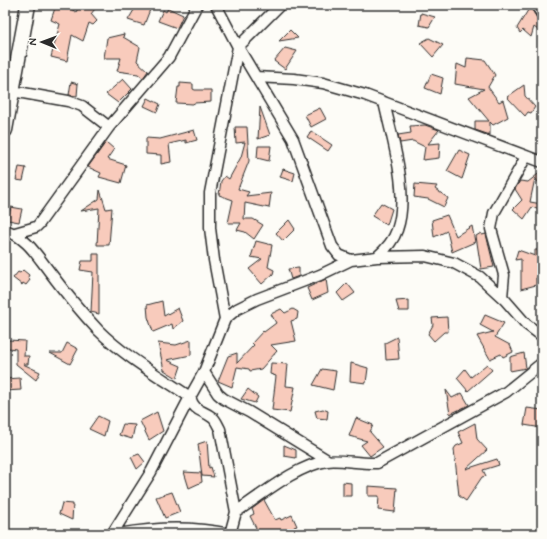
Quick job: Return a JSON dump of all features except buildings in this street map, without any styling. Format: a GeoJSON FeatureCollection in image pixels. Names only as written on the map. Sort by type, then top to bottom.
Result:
{"type":"FeatureCollection","features":[{"type":"Feature","properties":{"kind":"street"},"geometry":{"type":"LineString","coordinates":[[5,130],[28,5]]}},
{"type":"Feature","properties":{"kind":"street"},"geometry":{"type":"LineString","coordinates":[[36,252],[34,238],[36,227],[109,127],[169,57],[197,5]]}},
{"type":"Feature","properties":{"kind":"street"},"geometry":{"type":"LineString","coordinates":[[216,5],[238,47],[293,139],[332,246],[339,255],[351,260]]}},
{"type":"Feature","properties":{"kind":"street"},"geometry":{"type":"LineString","coordinates":[[112,534],[152,472],[204,372],[225,319],[214,260],[210,228],[210,193],[238,47],[280,5]]}},
{"type":"Feature","properties":{"kind":"street"},"geometry":{"type":"LineString","coordinates":[[536,5],[542,14]]}},
{"type":"Feature","properties":{"kind":"street"},"geometry":{"type":"LineString","coordinates":[[256,77],[294,79],[323,83],[366,95],[542,162]]}},
{"type":"Feature","properties":{"kind":"street"},"geometry":{"type":"LineString","coordinates":[[12,91],[68,101],[82,106],[109,127]]}},
{"type":"Feature","properties":{"kind":"street"},"geometry":{"type":"LineString","coordinates":[[377,257],[389,246],[397,231],[400,216],[401,184],[399,165],[384,102]]}},
{"type":"Feature","properties":{"kind":"street"},"geometry":{"type":"LineString","coordinates":[[502,297],[504,275],[491,229],[492,222],[494,213],[526,157]]}},
{"type":"Feature","properties":{"kind":"street"},"geometry":{"type":"LineString","coordinates":[[10,232],[36,227]]}},
{"type":"Feature","properties":{"kind":"street"},"geometry":{"type":"LineString","coordinates":[[10,232],[36,252],[98,329],[113,344],[190,397],[192,405],[214,418],[220,429],[236,512],[230,534],[206,529],[174,527],[143,529],[119,534]]}},
{"type":"Feature","properties":{"kind":"street"},"geometry":{"type":"LineString","coordinates":[[225,319],[248,303],[320,275],[351,260],[377,257],[425,256],[454,263],[480,277],[502,297],[526,324],[542,336]]}},
{"type":"Feature","properties":{"kind":"street"},"geometry":{"type":"LineString","coordinates":[[236,512],[306,467],[329,461],[377,463],[506,392],[542,363]]}},
{"type":"Feature","properties":{"kind":"street"},"geometry":{"type":"LineString","coordinates":[[204,372],[218,394],[224,399],[249,412],[329,461]]}}]}
